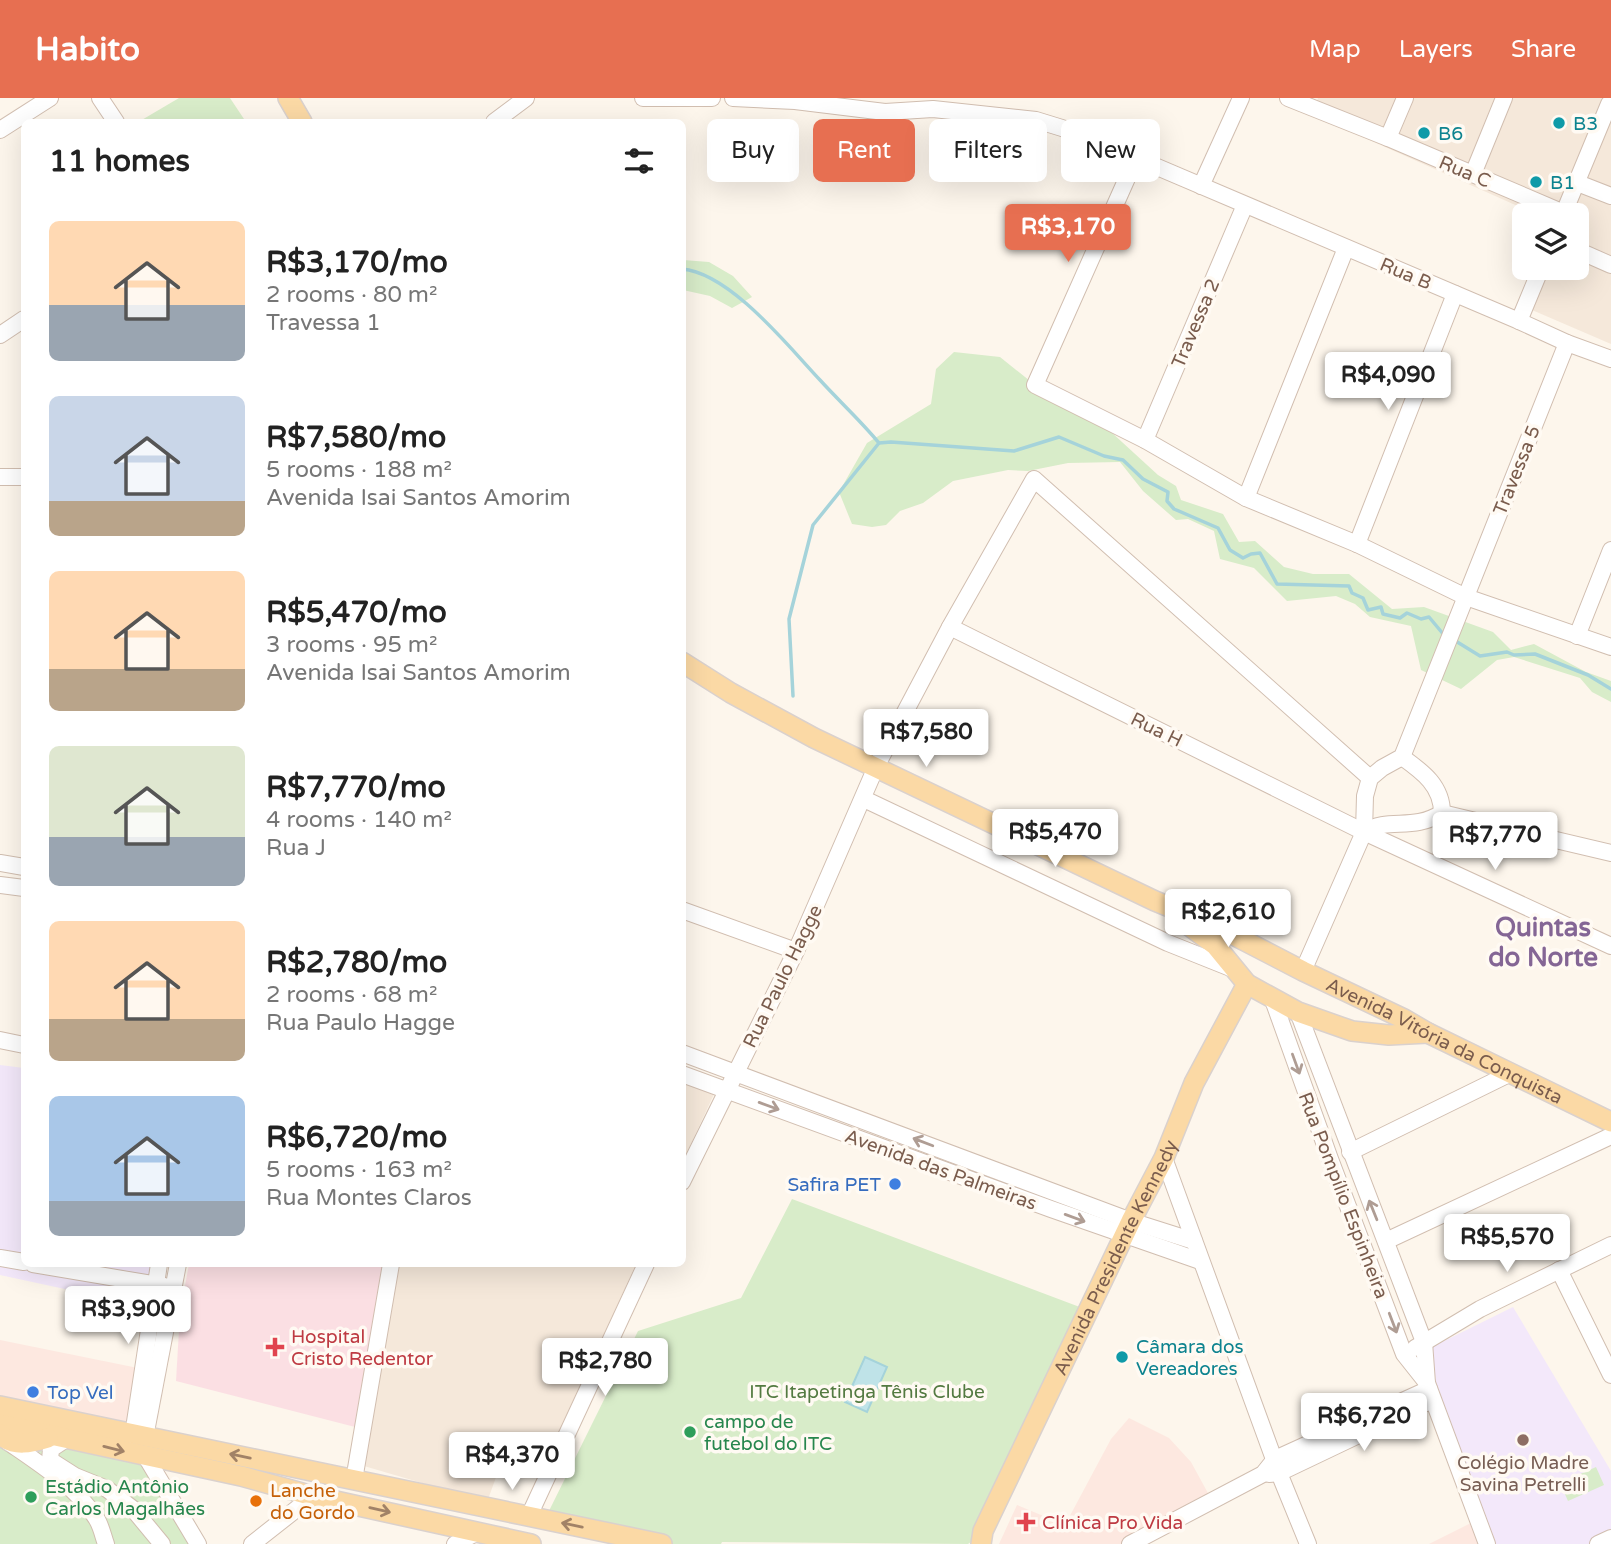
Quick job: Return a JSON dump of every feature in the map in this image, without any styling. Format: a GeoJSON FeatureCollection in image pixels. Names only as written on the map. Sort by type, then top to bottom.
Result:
{"type":"FeatureCollection","features":[{"type":"Feature","properties":{"kind":"main road"},"geometry":{"type":"LineString","coordinates":[[288,98],[300,119]]}},
{"type":"Feature","properties":{"kind":"main road"},"geometry":{"type":"LineString","coordinates":[[686,665],[731,693],[876,767],[1155,901],[1210,940],[1239,976],[1273,1000],[1352,1031],[1389,1035],[1427,1034]]}},
{"type":"Feature","properties":{"kind":"main road","name":"Avenida Vitória da Conquista"},"geometry":{"type":"LineString","coordinates":[[1155,901],[1256,945],[1303,971],[1404,1019],[1427,1034],[1611,1122]]}},
{"type":"Feature","properties":{"kind":"main road","name":"Avenida Presidente Kennedy"},"geometry":{"type":"LineString","coordinates":[[968,1544],[982,1537],[1128,1228],[1164,1158],[1242,964],[1256,945]]}},
{"type":"Feature","properties":{"kind":"main road"},"geometry":{"type":"LineString","coordinates":[[0,1406],[136,1440],[241,1476],[313,1496],[487,1537],[531,1544]]}},
{"type":"Feature","properties":{"kind":"main road"},"geometry":{"type":"LineString","coordinates":[[0,1416],[8,1413],[136,1440],[285,1465],[662,1544]]}},
{"type":"Feature","properties":{"kind":"main road"},"geometry":{"type":"LineString","coordinates":[[1,1433],[17,1444],[59,1438],[136,1440]]}},
{"type":"Feature","properties":{"kind":"main road"},"geometry":{"type":"LineString","coordinates":[[285,1465],[313,1496]]}},
{"type":"Feature","properties":{"kind":"street"},"geometry":{"type":"LineString","coordinates":[[0,130],[50,98]]}},
{"type":"Feature","properties":{"kind":"street"},"geometry":{"type":"LineString","coordinates":[[100,98],[114,119]]}},
{"type":"Feature","properties":{"kind":"street"},"geometry":{"type":"LineString","coordinates":[[498,119],[526,98]]}},
{"type":"Feature","properties":{"kind":"street"},"geometry":{"type":"LineString","coordinates":[[643,98],[712,98]]}},
{"type":"Feature","properties":{"kind":"street","name":"Rua B"},"geometry":{"type":"LineString","coordinates":[[733,98],[795,101],[885,112],[933,109],[1036,120],[1061,128]]}},
{"type":"Feature","properties":{"kind":"street"},"geometry":{"type":"LineString","coordinates":[[1201,186],[1241,98]]}},
{"type":"Feature","properties":{"kind":"street","name":"Rua C"},"geometry":{"type":"LineString","coordinates":[[1288,98],[1308,102],[1539,203]]}},
{"type":"Feature","properties":{"kind":"street"},"geometry":{"type":"LineString","coordinates":[[1388,138],[1405,98]]}},
{"type":"Feature","properties":{"kind":"street"},"geometry":{"type":"LineString","coordinates":[[1473,174],[1504,98]]}},
{"type":"Feature","properties":{"kind":"street"},"geometry":{"type":"LineString","coordinates":[[1568,203],[1605,102]]}},
{"type":"Feature","properties":{"kind":"street","name":"Rua B"},"geometry":{"type":"LineString","coordinates":[[1160,168],[1567,343],[1611,359]]}},
{"type":"Feature","properties":{"kind":"street"},"geometry":{"type":"LineString","coordinates":[[1125,182],[1035,386],[1145,440],[1246,498],[1357,544],[1466,597],[1611,647]]}},
{"type":"Feature","properties":{"kind":"street"},"geometry":{"type":"LineString","coordinates":[[1575,183],[1611,196]]}},
{"type":"Feature","properties":{"kind":"street","name":"Travessa 2"},"geometry":{"type":"LineString","coordinates":[[1145,440],[1244,205]]}},
{"type":"Feature","properties":{"kind":"street"},"geometry":{"type":"LineString","coordinates":[[1246,498],[1346,248]]}},
{"type":"Feature","properties":{"kind":"street"},"geometry":{"type":"LineString","coordinates":[[1589,255],[1611,265]]}},
{"type":"Feature","properties":{"kind":"street"},"geometry":{"type":"LineString","coordinates":[[1519,321],[1536,280]]}},
{"type":"Feature","properties":{"kind":"street"},"geometry":{"type":"LineString","coordinates":[[1357,544],[1455,294]]}},
{"type":"Feature","properties":{"kind":"street"},"geometry":{"type":"LineString","coordinates":[[0,335],[21,321]]}},
{"type":"Feature","properties":{"kind":"street","name":"Travessa 5"},"geometry":{"type":"LineString","coordinates":[[1402,757],[1567,343]]}},
{"type":"Feature","properties":{"kind":"street"},"geometry":{"type":"LineString","coordinates":[[0,477],[21,477]]}},
{"type":"Feature","properties":{"kind":"street"},"geometry":{"type":"LineString","coordinates":[[876,767],[950,627],[1034,480],[1370,778]]}},
{"type":"Feature","properties":{"kind":"street"},"geometry":{"type":"LineString","coordinates":[[1577,636],[1611,550]]}},
{"type":"Feature","properties":{"kind":"street","name":"Rua H"},"geometry":{"type":"LineString","coordinates":[[950,627],[1364,831],[1611,946]]}},
{"type":"Feature","properties":{"kind":"street"},"geometry":{"type":"LineString","coordinates":[[1303,971],[1364,831],[1370,778],[1402,757],[1434,785],[1442,802],[1442,813]]}},
{"type":"Feature","properties":{"kind":"street","name":"Rua Paulo Hagge"},"geometry":{"type":"LineString","coordinates":[[686,1169],[796,951],[876,767]]}},
{"type":"Feature","properties":{"kind":"street"},"geometry":{"type":"LineString","coordinates":[[864,799],[1239,976]]}},
{"type":"Feature","properties":{"kind":"street"},"geometry":{"type":"LineString","coordinates":[[1364,831],[1376,824],[1417,824],[1442,813],[1611,853]]}},
{"type":"Feature","properties":{"kind":"street"},"geometry":{"type":"LineString","coordinates":[[0,863],[21,866]]}},
{"type":"Feature","properties":{"kind":"street"},"geometry":{"type":"LineString","coordinates":[[0,885],[21,888]]}},
{"type":"Feature","properties":{"kind":"street"},"geometry":{"type":"LineString","coordinates":[[686,911],[796,951]]}},
{"type":"Feature","properties":{"kind":"street","name":"Rua Pompílio Espinheira"},"geometry":{"type":"LineString","coordinates":[[1273,1000],[1404,1354],[1429,1391],[1487,1544]]}},
{"type":"Feature","properties":{"kind":"street","name":"Rua Pompílio Espinheira"},"geometry":{"type":"LineString","coordinates":[[1298,1012],[1424,1342],[1429,1391]]}},
{"type":"Feature","properties":{"kind":"street"},"geometry":{"type":"LineString","coordinates":[[0,1040],[21,1044]]}},
{"type":"Feature","properties":{"kind":"street","name":"Avenida das Palmeiras"},"geometry":{"type":"LineString","coordinates":[[686,1054],[1128,1228],[1200,1261]]}},
{"type":"Feature","properties":{"kind":"street"},"geometry":{"type":"LineString","coordinates":[[1350,1152],[1511,1073]]}},
{"type":"Feature","properties":{"kind":"street","name":"Avenida das Palmeiras"},"geometry":{"type":"LineString","coordinates":[[686,1075],[1128,1228],[1194,1241]]}},
{"type":"Feature","properties":{"kind":"street"},"geometry":{"type":"LineString","coordinates":[[1386,1241],[1611,1136]]}},
{"type":"Feature","properties":{"kind":"street"},"geometry":{"type":"LineString","coordinates":[[1164,1158],[1272,1469],[1308,1544]]}},
{"type":"Feature","properties":{"kind":"street"},"geometry":{"type":"LineString","coordinates":[[1404,1354],[1480,1309],[1611,1245]]}},
{"type":"Feature","properties":{"kind":"street"},"geometry":{"type":"LineString","coordinates":[[0,1258],[21,1262]]}},
{"type":"Feature","properties":{"kind":"street"},"geometry":{"type":"LineString","coordinates":[[50,1267],[173,1288]]}},
{"type":"Feature","properties":{"kind":"street"},"geometry":{"type":"LineString","coordinates":[[158,1267],[136,1440],[198,1544]]}},
{"type":"Feature","properties":{"kind":"street"},"geometry":{"type":"LineString","coordinates":[[136,1440],[177,1267]]}},
{"type":"Feature","properties":{"kind":"street"},"geometry":{"type":"LineString","coordinates":[[354,1480],[390,1267]]}},
{"type":"Feature","properties":{"kind":"street"},"geometry":{"type":"LineString","coordinates":[[529,1516],[645,1267]]}},
{"type":"Feature","properties":{"kind":"street"},"geometry":{"type":"LineString","coordinates":[[1559,1270],[1611,1375]]}},
{"type":"Feature","properties":{"kind":"street"},"geometry":{"type":"LineString","coordinates":[[1130,1544],[1429,1391]]}},
{"type":"Feature","properties":{"kind":"street"},"geometry":{"type":"LineString","coordinates":[[1,1433],[82,1501],[97,1519],[106,1544]]}},
{"type":"Feature","properties":{"kind":"street"},"geometry":{"type":"LineString","coordinates":[[59,1438],[51,1449],[50,1460],[82,1479],[99,1485],[133,1509],[162,1544]]}},
{"type":"Feature","properties":{"kind":"street"},"geometry":{"type":"LineString","coordinates":[[82,1501],[87,1493],[99,1485]]}},
{"type":"Feature","properties":{"kind":"street"},"geometry":{"type":"LineString","coordinates":[[252,1544],[313,1496]]}},
{"type":"Feature","properties":{"kind":"street"},"geometry":{"type":"LineString","coordinates":[[455,1544],[487,1537]]}},
{"type":"Feature","properties":{"kind":"street"},"geometry":{"type":"LineString","coordinates":[[1598,1544],[1611,1538]]}},
{"type":"Feature","properties":{"kind":"shaded area"},"geometry":{"type":"Polygon","coordinates":[[[1318,98],[1611,98],[1611,344],[1532,310],[1538,280],[1589,280],[1589,203],[1512,203],[1311,114],[1318,98]]]}},
{"type":"Feature","properties":{"kind":"shaded area"},"geometry":{"type":"Polygon","coordinates":[[[0,1065],[21,1068],[21,1267],[155,1267],[148,1307],[0,1275],[0,1065]]]}},
{"type":"Feature","properties":{"kind":"shaded area"},"geometry":{"type":"Polygon","coordinates":[[[686,1084],[714,1094],[686,1155],[686,1084]]]}},
{"type":"Feature","properties":{"kind":"shaded area","name":"Hospital Cristo Redentor"},"geometry":{"type":"Polygon","coordinates":[[[188,1267],[386,1267],[359,1428],[176,1381],[180,1313],[188,1267]]]}},
{"type":"Feature","properties":{"kind":"shaded area"},"geometry":{"type":"Polygon","coordinates":[[[398,1267],[635,1267],[545,1466],[502,1461],[487,1502],[364,1466],[398,1267]]]}},
{"type":"Feature","properties":{"kind":"shaded area","name":"Colégio Madre Savina Petrelli"},"geometry":{"type":"Polygon","coordinates":[[[1513,1307],[1611,1471],[1611,1537],[1595,1544],[1493,1544],[1437,1395],[1434,1364],[1428,1349],[1513,1307]]]}},
{"type":"Feature","properties":{"kind":"shaded area"},"geometry":{"type":"Polygon","coordinates":[[[0,1340],[138,1368],[127,1430],[0,1403],[0,1340]]]}},
{"type":"Feature","properties":{"kind":"shaded area"},"geometry":{"type":"Polygon","coordinates":[[[1129,1418],[1169,1438],[1191,1462],[1215,1506],[1139,1544],[999,1544],[1017,1505],[1065,1525],[1111,1439],[1129,1418]]]}},
{"type":"Feature","properties":{"kind":"shaded area"},"geometry":{"type":"Polygon","coordinates":[[[1482,1519],[1490,1544],[1429,1544],[1469,1524],[1482,1519]]]}},
{"type":"Feature","properties":{"kind":"green space"},"geometry":{"type":"Polygon","coordinates":[[[179,98],[230,98],[244,119],[143,119],[179,98]]]}},
{"type":"Feature","properties":{"kind":"green space"},"geometry":{"type":"Polygon","coordinates":[[[686,260],[709,262],[733,276],[752,297],[732,308],[710,296],[686,291],[686,260]]]}},
{"type":"Feature","properties":{"kind":"green space"},"geometry":{"type":"Polygon","coordinates":[[[954,352],[1000,357],[1035,385],[1110,431],[1158,475],[1176,486],[1181,500],[1223,514],[1239,542],[1255,541],[1284,567],[1313,574],[1349,574],[1392,609],[1424,607],[1493,632],[1511,650],[1534,644],[1586,672],[1611,681],[1611,702],[1592,692],[1580,678],[1514,657],[1497,660],[1461,689],[1421,670],[1411,626],[1370,617],[1355,604],[1336,596],[1287,601],[1254,568],[1220,559],[1214,531],[1188,519],[1176,520],[1143,491],[1120,462],[1068,463],[1028,471],[1008,470],[953,481],[923,503],[900,511],[886,525],[872,527],[852,524],[839,492],[867,443],[931,404],[936,369],[954,352]]]}},
{"type":"Feature","properties":{"kind":"green space","name":"ITC Itapetinga Tênis Clube"},"geometry":{"type":"Polygon","coordinates":[[[792,1199],[1085,1309],[979,1536],[968,1544],[645,1544],[544,1521],[638,1331],[741,1298],[792,1199]]]}},
{"type":"Feature","properties":{"kind":"green space"},"geometry":{"type":"Polygon","coordinates":[[[0,1426],[149,1464],[198,1544],[0,1544],[0,1426]]]}},
{"type":"Feature","properties":{"kind":"green space"},"geometry":{"type":"Polygon","coordinates":[[[1596,1467],[1604,1485],[1568,1501],[1560,1483],[1596,1467]]]}},
{"type":"Feature","properties":{"kind":"water"},"geometry":{"type":"Polygon","coordinates":[[[865,1357],[887,1367],[867,1412],[845,1402],[865,1357]]]}},
{"type":"Feature","properties":{"kind":"waterway"},"geometry":{"type":"LineString","coordinates":[[686,270],[719,283],[757,313],[879,443]]}},
{"type":"Feature","properties":{"kind":"waterway"},"geometry":{"type":"LineString","coordinates":[[793,696],[789,619],[813,525],[879,443],[1014,451],[1059,437],[1104,456],[1123,460],[1143,479],[1168,492],[1167,501],[1174,509],[1218,528],[1230,550],[1243,558],[1260,553],[1277,584],[1349,586],[1352,593],[1363,598],[1368,610],[1381,607],[1383,614],[1400,618],[1407,613],[1421,619],[1429,617],[1444,635]]}},
{"type":"Feature","properties":{"kind":"waterway"},"geometry":{"type":"LineString","coordinates":[[1454,640],[1480,656],[1507,652],[1514,655],[1535,654],[1588,675],[1611,689]]}},
{"type":"Feature","properties":{"kind":"place","name":"B3"},"geometry":{"type":"Point","coordinates":[1559,123]}},
{"type":"Feature","properties":{"kind":"place","name":"B6"},"geometry":{"type":"Point","coordinates":[1424,133]}},
{"type":"Feature","properties":{"kind":"place","name":"B1"},"geometry":{"type":"Point","coordinates":[1536,182]}},
{"type":"Feature","properties":{"kind":"place","name":"Safira PET"},"geometry":{"type":"Point","coordinates":[895,1184]}},
{"type":"Feature","properties":{"kind":"place","name":"Hospital Cristo Redentor"},"geometry":{"type":"Point","coordinates":[275,1347]}},
{"type":"Feature","properties":{"kind":"place","name":"Câmara dos Vereadores"},"geometry":{"type":"Point","coordinates":[1122,1357]}},
{"type":"Feature","properties":{"kind":"place","name":"Top Vel"},"geometry":{"type":"Point","coordinates":[33,1392]}},
{"type":"Feature","properties":{"kind":"place","name":"campo de futebol do ITC"},"geometry":{"type":"Point","coordinates":[690,1432]}},
{"type":"Feature","properties":{"kind":"place","name":"Colégio Madre Savina Petrelli"},"geometry":{"type":"Point","coordinates":[1523,1440]}},
{"type":"Feature","properties":{"kind":"place","name":"Estádio Antônio Carlos Magalhães"},"geometry":{"type":"Point","coordinates":[31,1497]}},
{"type":"Feature","properties":{"kind":"place","name":"Lanche do Gordo"},"geometry":{"type":"Point","coordinates":[256,1501]}},
{"type":"Feature","properties":{"kind":"place","name":"Clínica Pro Vida"},"geometry":{"type":"Point","coordinates":[1026,1522]}},
{"type":"Feature","properties":{"kind":"district","name":"Quintas do Norte"},"geometry":{"type":"Point","coordinates":[1543,942]}}]}
